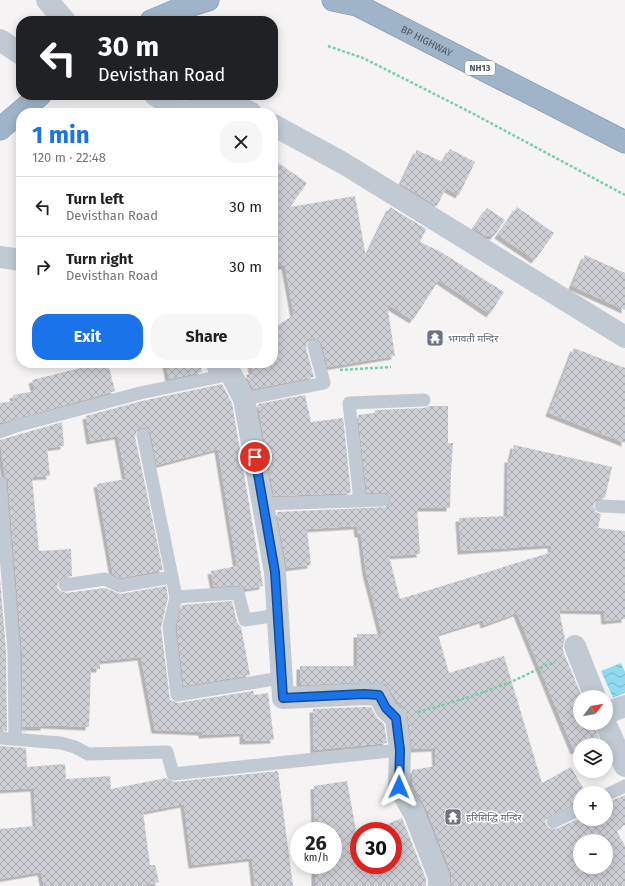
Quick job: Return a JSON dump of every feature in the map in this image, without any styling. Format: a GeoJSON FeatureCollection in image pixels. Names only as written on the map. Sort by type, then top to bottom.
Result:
{"type":"FeatureCollection","features":[{"type":"Feature","properties":{"kind":"highway"},"geometry":{"type":"LineString","coordinates":[[163,16],[208,0]]}},
{"type":"Feature","properties":{"kind":"highway","name":"BP HIGHWAY"},"geometry":{"type":"LineString","coordinates":[[333,0],[357,5],[625,142]]}},
{"type":"Feature","properties":{"kind":"highway"},"geometry":{"type":"LineString","coordinates":[[25,108],[34,100]]}},
{"type":"Feature","properties":{"kind":"highway"},"geometry":{"type":"LineString","coordinates":[[0,130],[16,116]]}},
{"type":"Feature","properties":{"kind":"street"},"geometry":{"type":"LineString","coordinates":[[47,0],[61,16]]}},
{"type":"Feature","properties":{"kind":"street"},"geometry":{"type":"LineString","coordinates":[[0,40],[16,51]]}},
{"type":"Feature","properties":{"kind":"street"},"geometry":{"type":"LineString","coordinates":[[162,100],[174,108]]}},
{"type":"Feature","properties":{"kind":"street"},"geometry":{"type":"LineString","coordinates":[[215,108],[236,105],[242,108]]}},
{"type":"Feature","properties":{"kind":"street"},"geometry":{"type":"LineString","coordinates":[[278,128],[343,163],[625,337]]}},
{"type":"Feature","properties":{"kind":"street"},"geometry":{"type":"LineString","coordinates":[[0,257],[16,259]]}},
{"type":"Feature","properties":{"kind":"street"},"geometry":{"type":"LineString","coordinates":[[224,368],[244,399],[263,504],[275,572],[279,615],[283,698],[364,694],[379,695],[386,708],[396,718],[400,750],[399,787],[414,813],[439,877],[439,886]]}},
{"type":"Feature","properties":{"kind":"street"},"geometry":{"type":"LineString","coordinates":[[576,650],[592,690]]}},
{"type":"Feature","properties":{"kind":"street"},"geometry":{"type":"LineString","coordinates":[[613,710],[625,706]]}},
{"type":"Feature","properties":{"kind":"street"},"geometry":{"type":"LineString","coordinates":[[608,730],[625,766]]}},
{"type":"Feature","properties":{"kind":"lane"},"geometry":{"type":"LineString","coordinates":[[244,399],[324,383],[314,346]]}},
{"type":"Feature","properties":{"kind":"lane"},"geometry":{"type":"LineString","coordinates":[[0,432],[16,426],[140,393],[224,368]]}},
{"type":"Feature","properties":{"kind":"lane"},"geometry":{"type":"LineString","coordinates":[[360,501],[349,403],[424,400]]}},
{"type":"Feature","properties":{"kind":"lane"},"geometry":{"type":"LineString","coordinates":[[143,435],[176,597],[169,627],[177,695],[281,678]]}},
{"type":"Feature","properties":{"kind":"lane"},"geometry":{"type":"LineString","coordinates":[[0,483],[14,651],[15,739]]}},
{"type":"Feature","properties":{"kind":"lane"},"geometry":{"type":"LineString","coordinates":[[263,504],[383,500]]}},
{"type":"Feature","properties":{"kind":"lane"},"geometry":{"type":"LineString","coordinates":[[601,506],[625,507]]}},
{"type":"Feature","properties":{"kind":"lane"},"geometry":{"type":"LineString","coordinates":[[65,585],[105,579],[119,586],[172,577]]}},
{"type":"Feature","properties":{"kind":"lane"},"geometry":{"type":"LineString","coordinates":[[176,597],[238,593],[245,620],[279,615]]}},
{"type":"Feature","properties":{"kind":"lane"},"geometry":{"type":"LineString","coordinates":[[0,738],[61,743],[75,747],[88,754],[167,752],[173,774],[275,762],[288,763],[400,750]]}},
{"type":"Feature","properties":{"kind":"lane"},"geometry":{"type":"LineString","coordinates":[[613,792],[625,786]]}},
{"type":"Feature","properties":{"kind":"lane"},"geometry":{"type":"LineString","coordinates":[[554,822],[573,812]]}},
{"type":"Feature","properties":{"kind":"path"},"geometry":{"type":"LineString","coordinates":[[328,46],[362,58],[470,112],[625,195]]}},
{"type":"Feature","properties":{"kind":"path"},"geometry":{"type":"LineString","coordinates":[[321,371],[391,367]]}},
{"type":"Feature","properties":{"kind":"path"},"geometry":{"type":"LineString","coordinates":[[396,718],[466,699],[514,681],[576,650]]}},
{"type":"Feature","properties":{"kind":"water"},"geometry":{"type":"Polygon","coordinates":[[[621,663],[625,672],[625,693],[613,698],[613,690],[609,690],[601,671],[621,663]]]}},
{"type":"Feature","properties":{"kind":"building"},"geometry":{"type":"Polygon","coordinates":[[[450,149],[475,162],[459,195],[446,188],[437,206],[401,184],[417,150],[443,162],[450,149]]]}},
{"type":"Feature","properties":{"kind":"building"},"geometry":{"type":"Polygon","coordinates":[[[278,163],[307,183],[290,207],[355,196],[366,257],[390,207],[426,229],[420,242],[441,252],[504,292],[490,314],[439,280],[413,320],[387,304],[395,356],[328,367],[322,344],[319,340],[312,338],[308,341],[306,348],[314,377],[253,389],[246,375],[253,374],[252,368],[278,368],[278,325],[294,315],[285,266],[278,266],[278,163]]]}},
{"type":"Feature","properties":{"kind":"building"},"geometry":{"type":"Polygon","coordinates":[[[517,207],[554,233],[535,260],[498,235],[517,207]]]}},
{"type":"Feature","properties":{"kind":"building"},"geometry":{"type":"Polygon","coordinates":[[[487,208],[505,220],[494,236],[486,236],[474,228],[487,208]]]}},
{"type":"Feature","properties":{"kind":"building"},"geometry":{"type":"Polygon","coordinates":[[[585,255],[625,273],[625,310],[572,286],[585,255]]]}},
{"type":"Feature","properties":{"kind":"building"},"geometry":{"type":"Polygon","coordinates":[[[574,348],[625,368],[625,443],[549,413],[574,348]]]}},
{"type":"Feature","properties":{"kind":"building"},"geometry":{"type":"Polygon","coordinates":[[[81,368],[109,368],[115,391],[0,423],[0,403],[14,401],[13,395],[35,391],[32,380],[81,368]]]}},
{"type":"Feature","properties":{"kind":"building"},"geometry":{"type":"Polygon","coordinates":[[[167,368],[201,368],[202,372],[169,379],[167,368]]]}},
{"type":"Feature","properties":{"kind":"building"},"geometry":{"type":"Polygon","coordinates":[[[222,384],[232,403],[263,586],[245,589],[238,585],[214,587],[211,571],[237,566],[218,449],[157,465],[151,433],[145,427],[137,429],[135,437],[163,570],[120,578],[113,574],[97,484],[126,479],[118,436],[90,441],[86,416],[142,401],[222,384]]]}},
{"type":"Feature","properties":{"kind":"building"},"geometry":{"type":"Polygon","coordinates":[[[305,395],[311,422],[343,418],[351,493],[274,496],[258,404],[305,395]]]}},
{"type":"Feature","properties":{"kind":"building"},"geometry":{"type":"Polygon","coordinates":[[[448,406],[448,443],[453,443],[450,508],[417,508],[420,554],[389,556],[400,599],[552,552],[551,545],[461,551],[459,518],[507,516],[508,459],[511,459],[514,445],[612,467],[605,498],[597,499],[593,506],[596,512],[601,514],[598,528],[625,531],[625,619],[605,621],[604,611],[559,610],[565,639],[563,651],[579,690],[573,690],[573,730],[596,730],[599,738],[573,738],[573,749],[517,613],[484,625],[483,620],[438,634],[449,673],[504,656],[542,783],[571,767],[573,770],[573,778],[577,778],[582,786],[573,786],[573,804],[547,817],[545,822],[548,828],[556,829],[573,821],[573,826],[613,826],[613,800],[625,795],[625,825],[616,830],[625,846],[625,886],[452,886],[451,872],[426,808],[412,784],[412,770],[436,766],[435,748],[412,749],[408,716],[386,684],[363,682],[300,685],[300,666],[357,666],[357,634],[382,634],[366,572],[361,534],[358,534],[357,526],[307,529],[311,565],[287,568],[277,512],[388,507],[391,500],[387,493],[367,493],[358,415],[375,413],[375,410],[448,406]]]}},
{"type":"Feature","properties":{"kind":"building"},"geometry":{"type":"Polygon","coordinates":[[[62,422],[64,446],[47,448],[50,476],[32,477],[39,551],[71,549],[72,576],[60,579],[57,586],[59,590],[66,593],[105,588],[120,594],[166,586],[168,597],[161,628],[170,700],[178,703],[253,691],[254,695],[268,693],[274,740],[243,741],[243,733],[202,735],[202,732],[155,730],[141,657],[100,661],[100,669],[91,669],[89,727],[44,725],[44,727],[25,727],[25,732],[23,732],[22,650],[8,482],[5,477],[0,440],[62,422]]]}},
{"type":"Feature","properties":{"kind":"building"},"geometry":{"type":"Polygon","coordinates":[[[0,579],[6,651],[7,731],[0,730],[0,579]]]}},
{"type":"Feature","properties":{"kind":"building"},"geometry":{"type":"Polygon","coordinates":[[[232,601],[237,622],[241,627],[250,675],[184,686],[177,627],[182,605],[232,601]]]}},
{"type":"Feature","properties":{"kind":"building"},"geometry":{"type":"Polygon","coordinates":[[[371,707],[377,718],[384,724],[387,743],[314,750],[313,709],[371,707]]]}},
{"type":"Feature","properties":{"kind":"building"},"geometry":{"type":"Polygon","coordinates":[[[0,746],[26,748],[27,767],[65,764],[66,779],[110,776],[111,789],[166,778],[174,782],[278,771],[290,863],[290,874],[291,874],[293,886],[255,886],[252,858],[192,865],[184,804],[143,812],[150,865],[155,865],[159,882],[140,886],[44,886],[41,872],[0,879],[0,829],[36,826],[34,788],[0,790],[0,746]]]}},
{"type":"Feature","properties":{"kind":"building"},"geometry":{"type":"Polygon","coordinates":[[[347,781],[354,822],[350,822],[350,874],[402,874],[402,822],[392,822],[402,818],[426,879],[426,886],[315,886],[315,874],[342,874],[342,822],[315,822],[314,786],[347,781]]]}},
{"type":"Feature","properties":{"kind":"place","name":"भगवती मन्दिर"},"geometry":{"type":"Point","coordinates":[435,338]}},
{"type":"Feature","properties":{"kind":"place","name":"हरिसिद्धि मन्दिर"},"geometry":{"type":"Point","coordinates":[453,817]}},
{"type":"Feature","properties":{"kind":"route"},"geometry":{"type":"LineString","coordinates":[[255,457],[275,572],[279,615],[283,698],[364,694],[379,695],[386,708],[396,718],[400,750],[399,787]]}}]}
